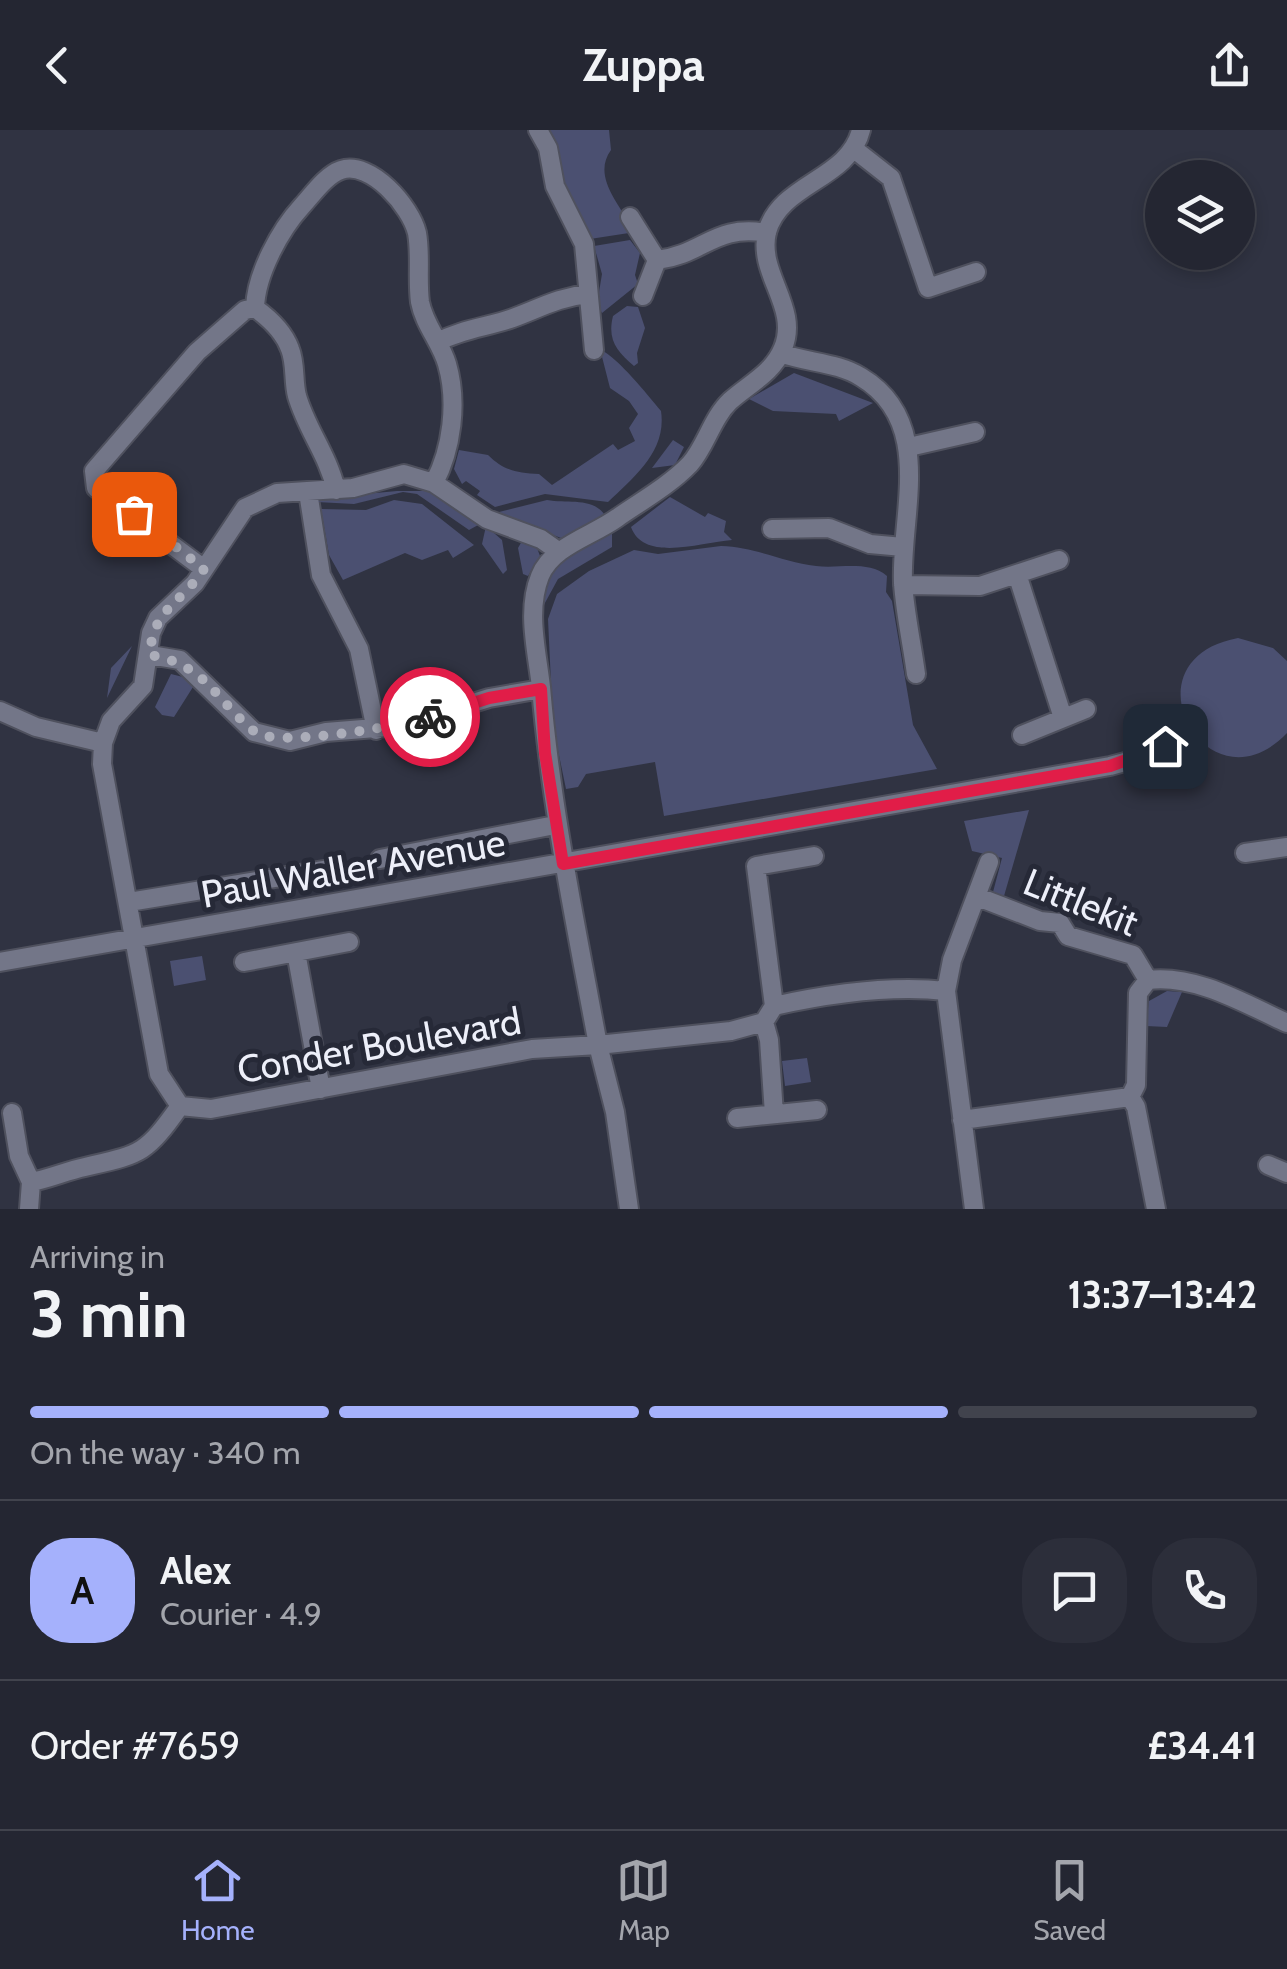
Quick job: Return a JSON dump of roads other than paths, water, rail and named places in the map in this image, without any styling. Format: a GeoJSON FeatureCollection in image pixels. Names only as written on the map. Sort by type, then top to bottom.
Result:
{"type":"FeatureCollection","features":[{"type":"Feature","properties":{"kind":"street"},"geometry":{"type":"LineString","coordinates":[[538,130],[548,148],[555,186],[584,244],[594,350]]}},
{"type":"Feature","properties":{"kind":"street"},"geometry":{"type":"LineString","coordinates":[[629,1209],[616,1112],[598,1045],[556,825],[532,602],[541,571],[558,551],[595,532],[690,464],[727,403],[764,374],[781,353],[788,332],[788,314],[770,268],[767,233],[781,207],[843,164],[861,130]]}},
{"type":"Feature","properties":{"kind":"street"},"geometry":{"type":"LineString","coordinates":[[854,149],[890,178],[928,288],[976,272]]}},
{"type":"Feature","properties":{"kind":"street"},"geometry":{"type":"LineString","coordinates":[[255,308],[261,280],[292,217],[332,175],[356,169],[369,173],[390,192],[417,232],[420,304],[438,342],[452,390],[451,424],[443,466],[434,483]]}},
{"type":"Feature","properties":{"kind":"street"},"geometry":{"type":"LineString","coordinates":[[630,218],[656,260]]}},
{"type":"Feature","properties":{"kind":"street"},"geometry":{"type":"LineString","coordinates":[[656,260],[686,256],[713,238],[738,228],[767,233]]}},
{"type":"Feature","properties":{"kind":"street"},"geometry":{"type":"LineString","coordinates":[[643,296],[656,260]]}},
{"type":"Feature","properties":{"kind":"street"},"geometry":{"type":"LineString","coordinates":[[438,342],[462,330],[512,318],[556,298],[588,294]]}},
{"type":"Feature","properties":{"kind":"street"},"geometry":{"type":"LineString","coordinates":[[255,308],[277,328],[290,349],[296,392],[309,430],[329,460],[336,490]]}},
{"type":"Feature","properties":{"kind":"street"},"geometry":{"type":"LineString","coordinates":[[204,569],[96,488],[94,471],[224,324],[255,308]]}},
{"type":"Feature","properties":{"kind":"street"},"geometry":{"type":"LineString","coordinates":[[781,353],[862,377],[897,416],[909,447],[910,506],[903,547],[904,585],[916,674]]}},
{"type":"Feature","properties":{"kind":"street"},"geometry":{"type":"LineString","coordinates":[[909,447],[975,432]]}},
{"type":"Feature","properties":{"kind":"street"},"geometry":{"type":"LineString","coordinates":[[31,1182],[87,1166],[113,1164],[136,1154],[159,1136],[180,1106],[158,1074],[102,764],[102,743],[110,720],[143,686],[151,633],[158,618],[204,569],[246,508],[277,493],[336,490],[404,474],[434,483],[488,519],[541,539],[558,551]]}},
{"type":"Feature","properties":{"kind":"street"},"geometry":{"type":"LineString","coordinates":[[308,492],[321,574],[359,649],[376,730]]}},
{"type":"Feature","properties":{"kind":"street"},"geometry":{"type":"LineString","coordinates":[[772,529],[829,528],[870,544],[903,547]]}},
{"type":"Feature","properties":{"kind":"street"},"geometry":{"type":"LineString","coordinates":[[904,585],[980,586],[1018,577],[1059,560]]}},
{"type":"Feature","properties":{"kind":"street"},"geometry":{"type":"LineString","coordinates":[[1018,577],[1064,718]]}},
{"type":"Feature","properties":{"kind":"street"},"geometry":{"type":"LineString","coordinates":[[150,655],[180,660],[201,676],[254,732],[290,741],[326,732],[376,730],[489,698],[541,689]]}},
{"type":"Feature","properties":{"kind":"street"},"geometry":{"type":"LineString","coordinates":[[1022,734],[1086,709]]}},
{"type":"Feature","properties":{"kind":"street"},"geometry":{"type":"LineString","coordinates":[[0,711],[36,727],[102,743]]}},
{"type":"Feature","properties":{"kind":"street","name":"Paul Waller Avenue"},"geometry":{"type":"LineString","coordinates":[[0,962],[1110,766],[1147,756],[1183,736]]}},
{"type":"Feature","properties":{"kind":"street"},"geometry":{"type":"LineString","coordinates":[[380,859],[556,825]]}},
{"type":"Feature","properties":{"kind":"street"},"geometry":{"type":"LineString","coordinates":[[1245,853],[1287,847]]}},
{"type":"Feature","properties":{"kind":"street"},"geometry":{"type":"LineString","coordinates":[[774,1114],[756,866],[814,856]]}},
{"type":"Feature","properties":{"kind":"street"},"geometry":{"type":"LineString","coordinates":[[974,1209],[946,991],[952,960],[989,862]]}},
{"type":"Feature","properties":{"kind":"street"},"geometry":{"type":"LineString","coordinates":[[128,902],[330,868]]}},
{"type":"Feature","properties":{"kind":"street","name":"Littlekit"},"geometry":{"type":"LineString","coordinates":[[978,897],[1040,921],[1060,923],[1068,936],[1133,955],[1148,980]]}},
{"type":"Feature","properties":{"kind":"street"},"geometry":{"type":"LineString","coordinates":[[244,962],[349,942]]}},
{"type":"Feature","properties":{"kind":"street"},"geometry":{"type":"LineString","coordinates":[[296,952],[321,1089]]}},
{"type":"Feature","properties":{"kind":"street"},"geometry":{"type":"LineString","coordinates":[[1130,1098],[1136,1085],[1138,993],[1148,980],[1210,988],[1287,1022]]}},
{"type":"Feature","properties":{"kind":"street","name":"Conder Boulevard"},"geometry":{"type":"LineString","coordinates":[[180,1106],[211,1109],[532,1049],[730,1031],[769,1014],[900,990],[946,991]]}},
{"type":"Feature","properties":{"kind":"street"},"geometry":{"type":"LineString","coordinates":[[962,1120],[1130,1098]]}},
{"type":"Feature","properties":{"kind":"street"},"geometry":{"type":"LineString","coordinates":[[1130,1098],[1136,1107],[1156,1209]]}},
{"type":"Feature","properties":{"kind":"street"},"geometry":{"type":"LineString","coordinates":[[737,1118],[817,1110]]}},
{"type":"Feature","properties":{"kind":"street"},"geometry":{"type":"LineString","coordinates":[[12,1114],[18,1156],[31,1182],[29,1209]]}},
{"type":"Feature","properties":{"kind":"street"},"geometry":{"type":"LineString","coordinates":[[1268,1165],[1287,1173]]}}]}
